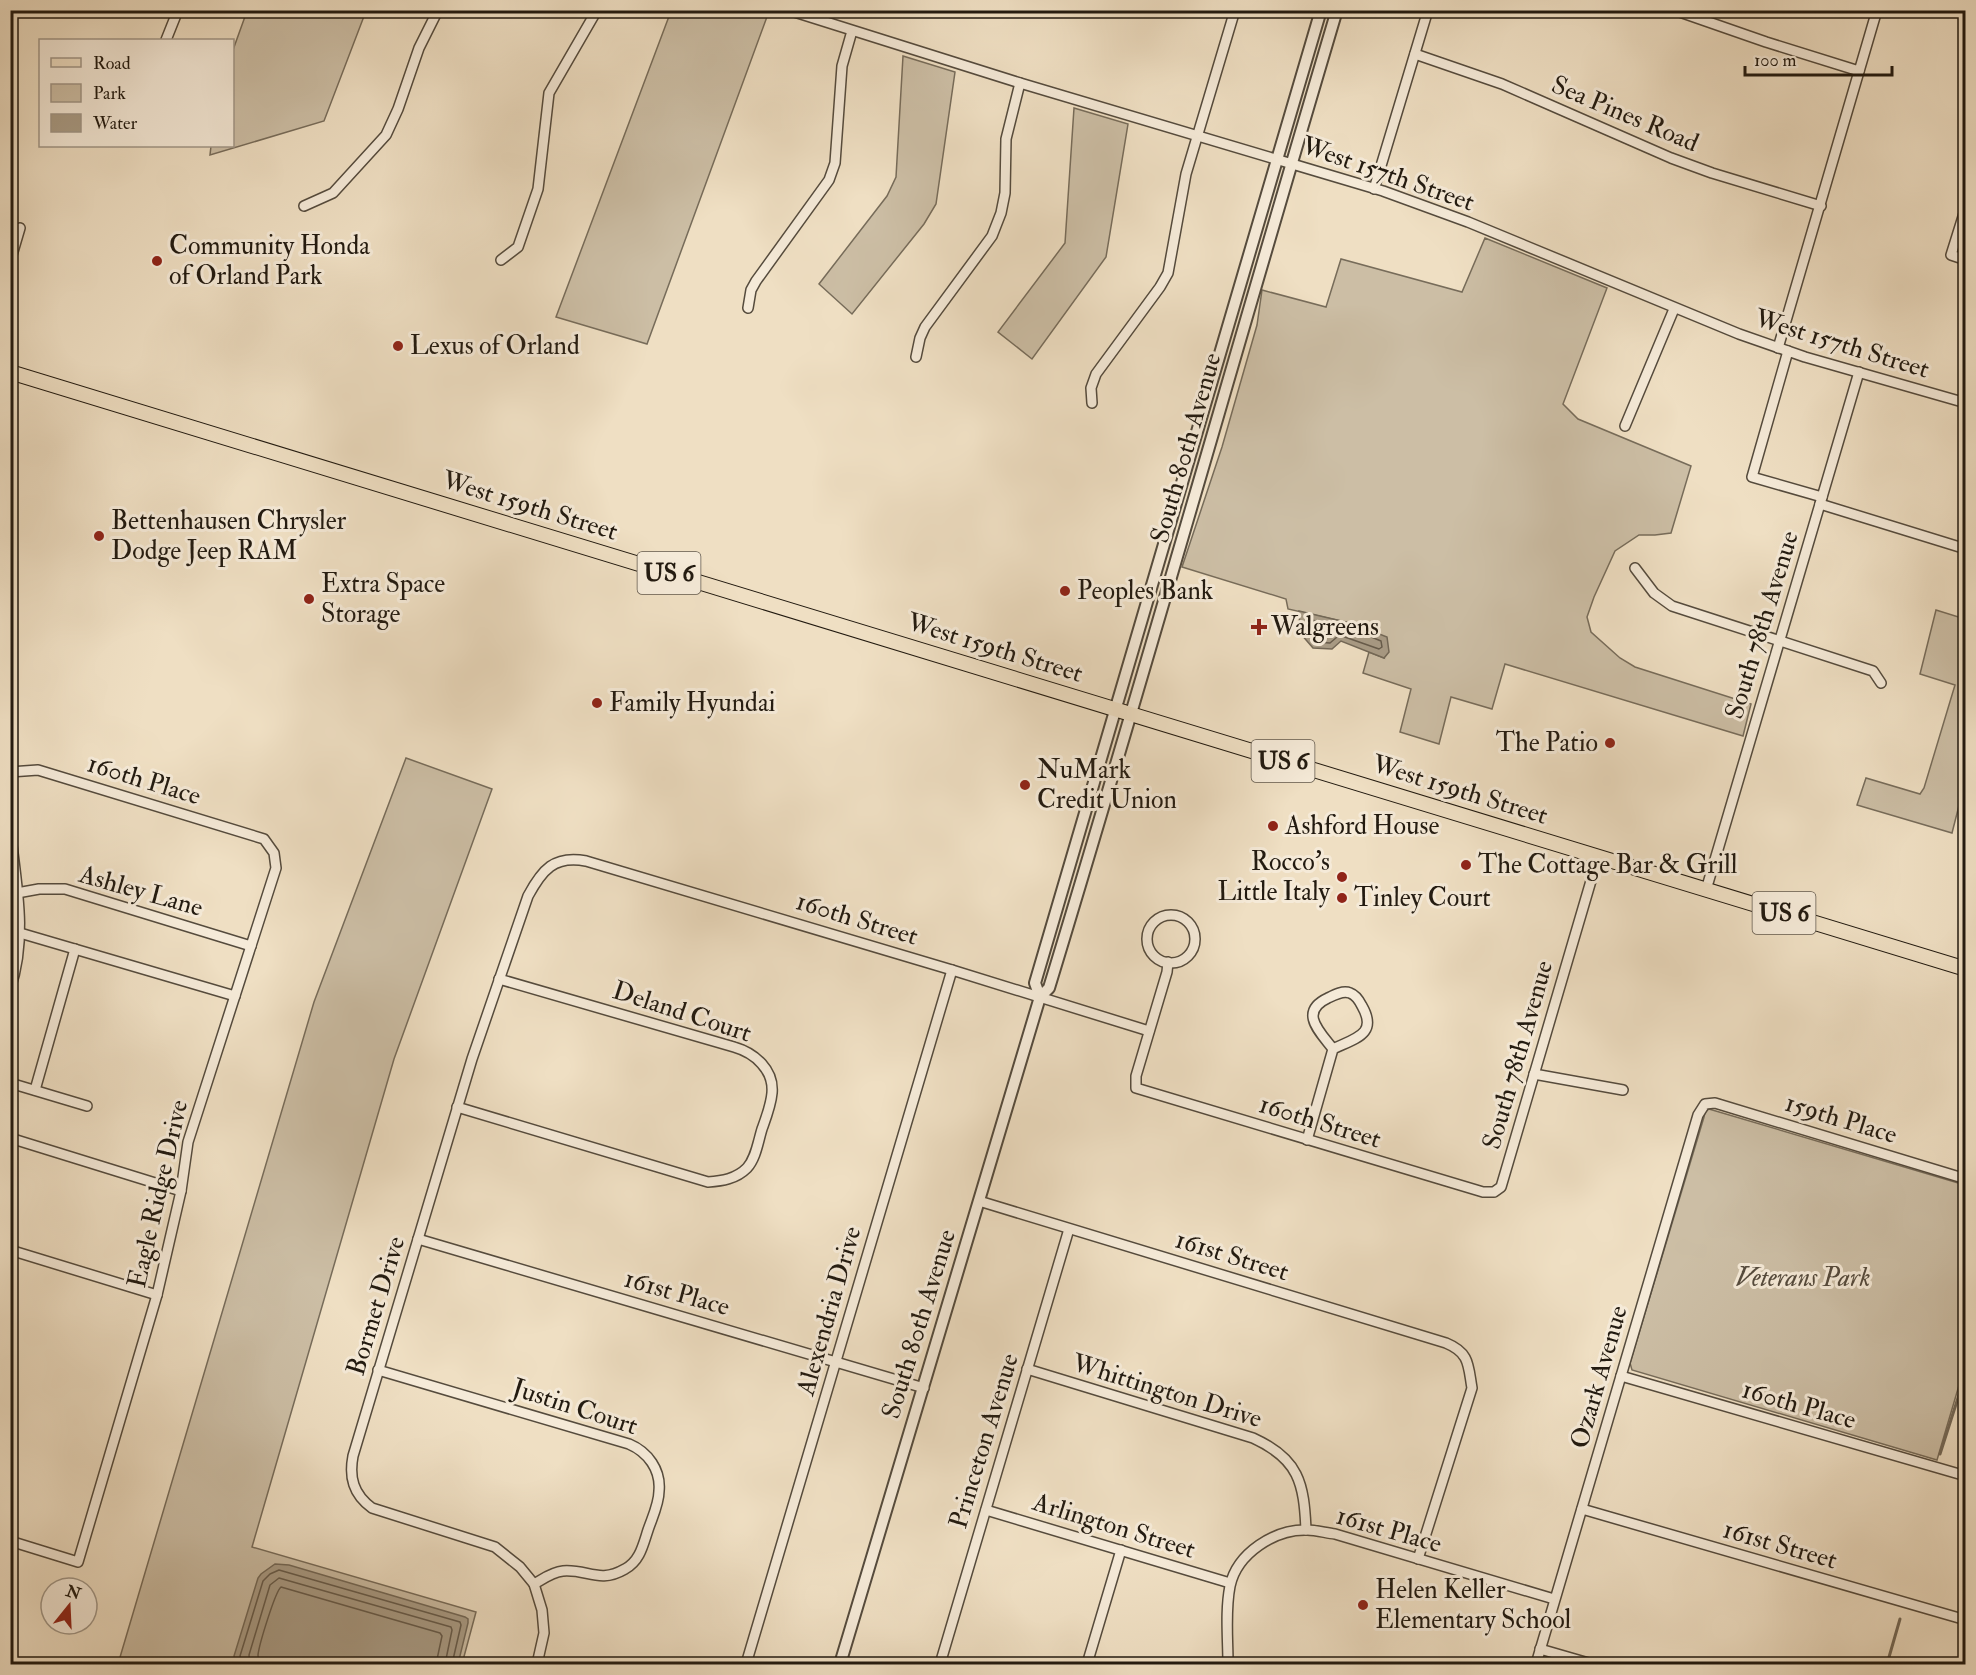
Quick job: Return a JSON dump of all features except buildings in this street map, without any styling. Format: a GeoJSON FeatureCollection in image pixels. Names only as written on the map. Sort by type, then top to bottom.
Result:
{"type":"FeatureCollection","features":[{"type":"Feature","properties":{"kind":"main road","name":"West 159th Street"},"geometry":{"type":"LineString","coordinates":[[10,372],[1965,969]]}},
{"type":"Feature","properties":{"kind":"street"},"geometry":{"type":"LineString","coordinates":[[10,22],[14,10]]}},
{"type":"Feature","properties":{"kind":"street"},"geometry":{"type":"LineString","coordinates":[[166,39],[178,10]]}},
{"type":"Feature","properties":{"kind":"street"},"geometry":{"type":"LineString","coordinates":[[304,206],[333,193],[386,135],[398,108],[418,48],[438,10]]}},
{"type":"Feature","properties":{"kind":"street"},"geometry":{"type":"LineString","coordinates":[[501,260],[518,247],[538,189],[549,93],[597,10]]}},
{"type":"Feature","properties":{"kind":"street","name":"West 157th Street"},"geometry":{"type":"LineString","coordinates":[[788,10],[1020,84],[1374,189],[1468,222],[1674,309],[1783,350],[1965,403]]}},
{"type":"Feature","properties":{"kind":"street"},"geometry":{"type":"LineString","coordinates":[[1092,403],[1091,388],[1096,374],[1168,273],[1186,174],[1235,10]]}},
{"type":"Feature","properties":{"kind":"street","name":"South 80th Avenue"},"geometry":{"type":"LineString","coordinates":[[1040,997],[1035,983],[1321,10]]}},
{"type":"Feature","properties":{"kind":"street","name":"South 80th Avenue"},"geometry":{"type":"LineString","coordinates":[[840,1665],[1040,997],[1050,988],[1132,716],[1337,10]]}},
{"type":"Feature","properties":{"kind":"street"},"geometry":{"type":"LineString","coordinates":[[1374,189],[1428,10]]}},
{"type":"Feature","properties":{"kind":"street"},"geometry":{"type":"LineString","coordinates":[[1674,10],[1859,71]]}},
{"type":"Feature","properties":{"kind":"street"},"geometry":{"type":"LineString","coordinates":[[1877,10],[1821,206],[1752,477],[1965,549]]}},
{"type":"Feature","properties":{"kind":"street"},"geometry":{"type":"LineString","coordinates":[[748,308],[756,281],[829,180],[835,163],[842,66],[852,31]]}},
{"type":"Feature","properties":{"kind":"street","name":"Sea Pines Road"},"geometry":{"type":"LineString","coordinates":[[1415,54],[1502,84],[1671,158],[1821,206]]}},
{"type":"Feature","properties":{"kind":"street"},"geometry":{"type":"LineString","coordinates":[[916,357],[925,327],[992,236],[1001,213],[1005,193],[1006,139],[1020,84]]}},
{"type":"Feature","properties":{"kind":"street"},"geometry":{"type":"LineString","coordinates":[[1965,207],[1951,255],[1965,260]]}},
{"type":"Feature","properties":{"kind":"street"},"geometry":{"type":"LineString","coordinates":[[10,262],[20,228]]}},
{"type":"Feature","properties":{"kind":"street"},"geometry":{"type":"LineString","coordinates":[[1624,426],[1674,309]]}},
{"type":"Feature","properties":{"kind":"street","name":"South 78th Avenue"},"geometry":{"type":"LineString","coordinates":[[1706,890],[1859,372]]}},
{"type":"Feature","properties":{"kind":"street"},"geometry":{"type":"LineString","coordinates":[[1635,568],[1654,593],[1672,606],[1873,671],[1881,683]]}},
{"type":"Feature","properties":{"kind":"street","name":"160th Place"},"geometry":{"type":"LineString","coordinates":[[10,772],[38,770],[264,839]]}},
{"type":"Feature","properties":{"kind":"street"},"geometry":{"type":"LineString","coordinates":[[10,829],[20,933],[16,972],[10,989]]}},
{"type":"Feature","properties":{"kind":"street","name":"Eagle Ridge Drive"},"geometry":{"type":"LineString","coordinates":[[10,1541],[78,1562],[157,1294],[181,1191],[188,1142],[276,868],[274,853],[264,839]]}},
{"type":"Feature","properties":{"kind":"street","name":"South 78th Avenue"},"geometry":{"type":"LineString","coordinates":[[1494,1192],[1501,1186],[1598,857]]}},
{"type":"Feature","properties":{"kind":"street","name":"160th Street"},"geometry":{"type":"LineString","coordinates":[[552,866],[562,860],[586,861],[1149,1031],[1136,1076],[1136,1088],[1483,1192],[1494,1192]]}},
{"type":"Feature","properties":{"kind":"street","name":"Bormet Drive"},"geometry":{"type":"LineString","coordinates":[[537,1665],[544,1624],[542,1610],[534,1584],[520,1567],[495,1547],[382,1512],[364,1503],[358,1495],[351,1476],[351,1466],[457,1107],[499,979],[528,896],[542,872],[552,866]]}},
{"type":"Feature","properties":{"kind":"street","name":"Ashley Lane"},"geometry":{"type":"LineString","coordinates":[[15,898],[39,889],[65,889],[251,946]]}},
{"type":"Feature","properties":{"kind":"street"},"geometry":{"type":"LineString","coordinates":[[1165,915],[1173,915],[1181,917],[1192,929],[1194,945],[1184,958],[1177,962],[1168,962],[1161,960],[1150,951],[1147,936],[1153,923],[1165,915]]}},
{"type":"Feature","properties":{"kind":"street"},"geometry":{"type":"LineString","coordinates":[[20,933],[235,996]]}},
{"type":"Feature","properties":{"kind":"street"},"geometry":{"type":"LineString","coordinates":[[35,1090],[75,949]]}},
{"type":"Feature","properties":{"kind":"street"},"geometry":{"type":"LineString","coordinates":[[1149,1031],[1168,962]]}},
{"type":"Feature","properties":{"kind":"street","name":"Alexendria Drive"},"geometry":{"type":"LineString","coordinates":[[746,1665],[952,970]]}},
{"type":"Feature","properties":{"kind":"street","name":"Deland Court"},"geometry":{"type":"LineString","coordinates":[[457,1107],[708,1182],[719,1182],[739,1174],[746,1169],[755,1154],[772,1091],[767,1071],[752,1055],[734,1047],[499,979]]}},
{"type":"Feature","properties":{"kind":"street"},"geometry":{"type":"LineString","coordinates":[[1307,1140],[1333,1049],[1364,1033],[1368,1028],[1367,1014],[1351,993],[1346,992],[1330,997],[1316,1005],[1314,1010],[1315,1026],[1333,1049]]}},
{"type":"Feature","properties":{"kind":"street"},"geometry":{"type":"LineString","coordinates":[[1534,1074],[1623,1090]]}},
{"type":"Feature","properties":{"kind":"street"},"geometry":{"type":"LineString","coordinates":[[10,1083],[87,1106]]}},
{"type":"Feature","properties":{"kind":"street","name":"159th Place"},"geometry":{"type":"LineString","coordinates":[[1705,1104],[1715,1103],[1965,1179]]}},
{"type":"Feature","properties":{"kind":"street","name":"Ozark Avenue"},"geometry":{"type":"LineString","coordinates":[[1536,1665],[1698,1115],[1705,1104]]}},
{"type":"Feature","properties":{"kind":"street"},"geometry":{"type":"LineString","coordinates":[[10,1138],[181,1191]]}},
{"type":"Feature","properties":{"kind":"street","name":"161st Street"},"geometry":{"type":"LineString","coordinates":[[979,1201],[1446,1343],[1461,1351],[1467,1359],[1472,1388],[1419,1559]]}},
{"type":"Feature","properties":{"kind":"street","name":"Princeton Avenue"},"geometry":{"type":"LineString","coordinates":[[940,1665],[1069,1229]]}},
{"type":"Feature","properties":{"kind":"street","name":"161st Place"},"geometry":{"type":"LineString","coordinates":[[418,1239],[924,1388]]}},
{"type":"Feature","properties":{"kind":"street"},"geometry":{"type":"LineString","coordinates":[[10,1250],[157,1294]]}},
{"type":"Feature","properties":{"kind":"street","name":"Whittington Drive"},"geometry":{"type":"LineString","coordinates":[[1028,1369],[1253,1438],[1266,1444],[1289,1462],[1297,1475],[1303,1490],[1306,1530]]}},
{"type":"Feature","properties":{"kind":"street","name":"Justin Court"},"geometry":{"type":"LineString","coordinates":[[378,1370],[629,1444],[642,1451],[653,1464],[659,1485],[659,1496],[640,1553],[633,1564],[604,1577],[579,1572],[560,1572],[534,1584]]}},
{"type":"Feature","properties":{"kind":"street","name":"160th Place"},"geometry":{"type":"LineString","coordinates":[[1621,1376],[1965,1476]]}},
{"type":"Feature","properties":{"kind":"street","name":"161st Street"},"geometry":{"type":"LineString","coordinates":[[1582,1509],[1965,1620]]}},
{"type":"Feature","properties":{"kind":"street","name":"Arlington Street"},"geometry":{"type":"LineString","coordinates":[[986,1510],[1230,1583]]}},
{"type":"Feature","properties":{"kind":"street","name":"161st Place"},"geometry":{"type":"LineString","coordinates":[[1230,1583],[1245,1557],[1264,1542],[1284,1533],[1306,1530],[1346,1537],[1554,1599]]}},
{"type":"Feature","properties":{"kind":"street"},"geometry":{"type":"LineString","coordinates":[[1087,1665],[1121,1550]]}},
{"type":"Feature","properties":{"kind":"street"},"geometry":{"type":"LineString","coordinates":[[1228,1665],[1230,1583]]}},
{"type":"Feature","properties":{"kind":"street"},"geometry":{"type":"LineString","coordinates":[[1540,1649],[1592,1665]]}},
{"type":"Feature","properties":{"kind":"green space"},"geometry":{"type":"Polygon","coordinates":[[[754,10],[768,14],[647,344],[556,317],[671,11],[754,10]]]}},
{"type":"Feature","properties":{"kind":"green space"},"geometry":{"type":"Polygon","coordinates":[[[247,11],[366,11],[324,121],[210,155],[211,147],[234,147],[234,47],[247,11]]]}},
{"type":"Feature","properties":{"kind":"green space"},"geometry":{"type":"Polygon","coordinates":[[[903,56],[955,72],[936,204],[924,224],[852,314],[819,284],[887,196],[896,177],[903,56]]]}},
{"type":"Feature","properties":{"kind":"green space"},"geometry":{"type":"Polygon","coordinates":[[[1074,108],[1128,124],[1106,257],[1032,359],[998,332],[1065,243],[1074,108]]]}},
{"type":"Feature","properties":{"kind":"green space"},"geometry":{"type":"Polygon","coordinates":[[[1485,238],[1607,288],[1563,404],[1578,419],[1691,466],[1671,533],[1639,535],[1615,551],[1587,617],[1591,632],[1620,658],[1635,667],[1751,704],[1743,736],[1505,664],[1492,709],[1451,697],[1439,744],[1400,732],[1411,689],[1363,673],[1369,652],[1384,658],[1372,630],[1288,609],[1286,599],[1182,567],[1222,447],[1257,325],[1262,290],[1326,307],[1341,259],[1462,292],[1485,238]]]}},
{"type":"Feature","properties":{"kind":"green space"},"geometry":{"type":"Polygon","coordinates":[[[1936,610],[1965,619],[1965,782],[1952,833],[1857,805],[1866,778],[1920,794],[1924,788],[1955,685],[1920,674],[1936,610]]]}},
{"type":"Feature","properties":{"kind":"green space"},"geometry":{"type":"Polygon","coordinates":[[[406,758],[492,789],[394,1059],[252,1547],[476,1612],[462,1664],[118,1664],[314,1002],[406,758]]]}},
{"type":"Feature","properties":{"kind":"green space","name":"Veterans Park"},"geometry":{"type":"Polygon","coordinates":[[[1709,1109],[1965,1185],[1965,1365],[1937,1460],[1632,1370],[1630,1363],[1705,1112],[1709,1109]]]}},
{"type":"Feature","properties":{"kind":"water"},"geometry":{"type":"Polygon","coordinates":[[[1299,611],[1354,624],[1387,637],[1389,652],[1384,658],[1341,641],[1332,649],[1313,648],[1300,633],[1299,611]]]}},
{"type":"Feature","properties":{"kind":"water"},"geometry":{"type":"Polygon","coordinates":[[[275,1564],[289,1565],[465,1617],[468,1623],[458,1664],[238,1663],[234,1656],[258,1578],[275,1564]]]}},
{"type":"Feature","properties":{"kind":"waterway"},"geometry":{"type":"LineString","coordinates":[[1940,1454],[1966,1373]]}},
{"type":"Feature","properties":{"kind":"waterway"},"geometry":{"type":"LineString","coordinates":[[1887,1664],[1900,1619]]}},
{"type":"Feature","properties":{"kind":"place","name":"Community Honda of Orland Park"},"geometry":{"type":"Point","coordinates":[157,261]}},
{"type":"Feature","properties":{"kind":"place","name":"Lexus of Orland"},"geometry":{"type":"Point","coordinates":[398,346]}},
{"type":"Feature","properties":{"kind":"place","name":"Bettenhausen Chrysler Dodge Jeep RAM"},"geometry":{"type":"Point","coordinates":[99,536]}},
{"type":"Feature","properties":{"kind":"place","name":"Peoples Bank"},"geometry":{"type":"Point","coordinates":[1065,591]}},
{"type":"Feature","properties":{"kind":"place","name":"Extra Space Storage"},"geometry":{"type":"Point","coordinates":[309,599]}},
{"type":"Feature","properties":{"kind":"place","name":"Walgreens"},"geometry":{"type":"Point","coordinates":[1259,627]}},
{"type":"Feature","properties":{"kind":"place","name":"Family Hyundai"},"geometry":{"type":"Point","coordinates":[597,703]}},
{"type":"Feature","properties":{"kind":"place","name":"The Patio"},"geometry":{"type":"Point","coordinates":[1610,743]}},
{"type":"Feature","properties":{"kind":"place","name":"NuMark Credit Union"},"geometry":{"type":"Point","coordinates":[1025,785]}},
{"type":"Feature","properties":{"kind":"place","name":"Ashford House"},"geometry":{"type":"Point","coordinates":[1273,826]}},
{"type":"Feature","properties":{"kind":"place","name":"The Cottage Bar & Grill"},"geometry":{"type":"Point","coordinates":[1466,865]}},
{"type":"Feature","properties":{"kind":"place","name":"Rocco's Little Italy"},"geometry":{"type":"Point","coordinates":[1342,877]}},
{"type":"Feature","properties":{"kind":"place","name":"Tinley Court"},"geometry":{"type":"Point","coordinates":[1342,898]}},
{"type":"Feature","properties":{"kind":"place","name":"Helen Keller Elementary School"},"geometry":{"type":"Point","coordinates":[1363,1605]}}]}
